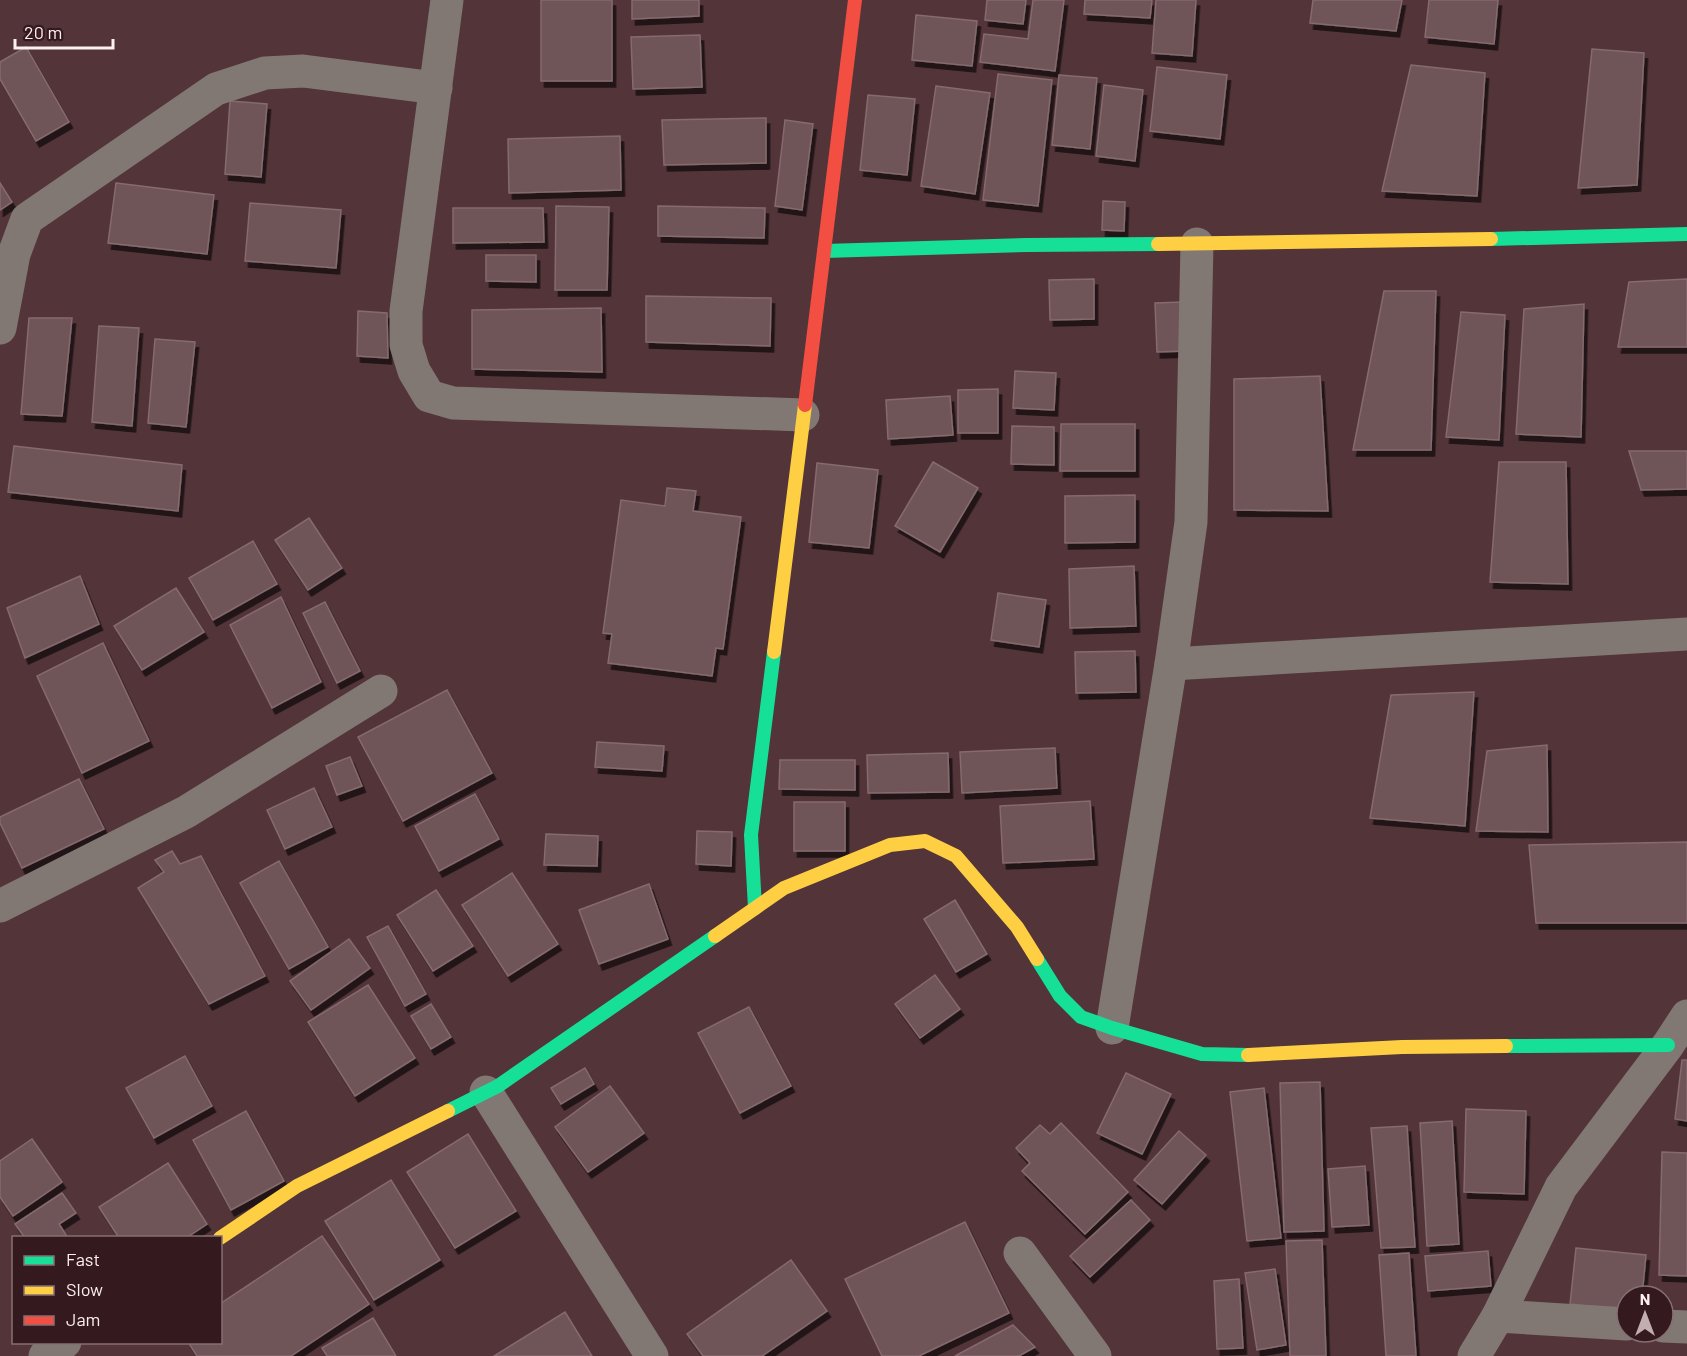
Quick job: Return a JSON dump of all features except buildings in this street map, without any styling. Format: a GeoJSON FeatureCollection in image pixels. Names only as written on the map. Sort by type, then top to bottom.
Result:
{"type":"FeatureCollection","features":[{"type":"Feature","properties":{"kind":"street"},"geometry":{"type":"LineString","coordinates":[[447,0],[406,311],[406,345],[414,371],[429,396],[453,403],[803,415]]}},
{"type":"Feature","properties":{"kind":"street"},"geometry":{"type":"LineString","coordinates":[[755,908],[752,835],[855,0]]}},
{"type":"Feature","properties":{"kind":"street"},"geometry":{"type":"LineString","coordinates":[[0,328],[14,254],[27,219],[216,89],[265,73],[303,71],[436,88]]}},
{"type":"Feature","properties":{"kind":"street"},"geometry":{"type":"LineString","coordinates":[[824,251],[1027,245],[1414,242],[1687,234]]}},
{"type":"Feature","properties":{"kind":"street"},"geometry":{"type":"LineString","coordinates":[[1112,1028],[1171,664],[1191,522],[1197,244]]}},
{"type":"Feature","properties":{"kind":"street"},"geometry":{"type":"LineString","coordinates":[[1171,664],[1687,634]]}},
{"type":"Feature","properties":{"kind":"street"},"geometry":{"type":"LineString","coordinates":[[0,906],[186,812],[381,691]]}},
{"type":"Feature","properties":{"kind":"street"},"geometry":{"type":"LineString","coordinates":[[222,1237],[297,1186],[498,1086],[784,888],[890,845],[925,841],[956,856],[1017,927],[1060,996],[1081,1017],[1202,1054],[1237,1056],[1402,1047],[1668,1045]]}},
{"type":"Feature","properties":{"kind":"street"},"geometry":{"type":"LineString","coordinates":[[1474,1356],[1498,1316],[1561,1187],[1668,1045],[1687,1016]]}},
{"type":"Feature","properties":{"kind":"street"},"geometry":{"type":"LineString","coordinates":[[486,1092],[652,1356]]}},
{"type":"Feature","properties":{"kind":"street"},"geometry":{"type":"LineString","coordinates":[[1020,1253],[1095,1356]]}},
{"type":"Feature","properties":{"kind":"street"},"geometry":{"type":"LineString","coordinates":[[1498,1316],[1615,1323]]}},
{"type":"Feature","properties":{"kind":"street"},"geometry":{"type":"LineString","coordinates":[[45,1356],[62,1344]]}},
{"type":"Feature","properties":{"kind":"traffic: fast"},"geometry":{"type":"LineString","coordinates":[[1491,239],[1687,234]]}},
{"type":"Feature","properties":{"kind":"traffic: fast"},"geometry":{"type":"LineString","coordinates":[[824,251],[1158,244]]}},
{"type":"Feature","properties":{"kind":"traffic: fast"},"geometry":{"type":"LineString","coordinates":[[755,908],[751,835],[774,652]]}},
{"type":"Feature","properties":{"kind":"traffic: fast"},"geometry":{"type":"LineString","coordinates":[[448,1111],[498,1086],[715,936]]}},
{"type":"Feature","properties":{"kind":"traffic: fast"},"geometry":{"type":"LineString","coordinates":[[1037,959],[1060,996],[1081,1017],[1202,1054],[1248,1055]]}},
{"type":"Feature","properties":{"kind":"traffic: fast"},"geometry":{"type":"LineString","coordinates":[[1506,1046],[1668,1045]]}},
{"type":"Feature","properties":{"kind":"traffic: slow"},"geometry":{"type":"LineString","coordinates":[[1158,244],[1491,239]]}},
{"type":"Feature","properties":{"kind":"traffic: slow"},"geometry":{"type":"LineString","coordinates":[[774,652],[805,405]]}},
{"type":"Feature","properties":{"kind":"traffic: slow"},"geometry":{"type":"LineString","coordinates":[[715,936],[784,888],[890,845],[925,841],[956,856],[1017,927],[1037,959]]}},
{"type":"Feature","properties":{"kind":"traffic: slow"},"geometry":{"type":"LineString","coordinates":[[1248,1055],[1402,1047],[1506,1046]]}},
{"type":"Feature","properties":{"kind":"traffic: slow"},"geometry":{"type":"LineString","coordinates":[[222,1237],[297,1186],[448,1111]]}},
{"type":"Feature","properties":{"kind":"traffic: jam"},"geometry":{"type":"LineString","coordinates":[[805,405],[855,0]]}}]}
